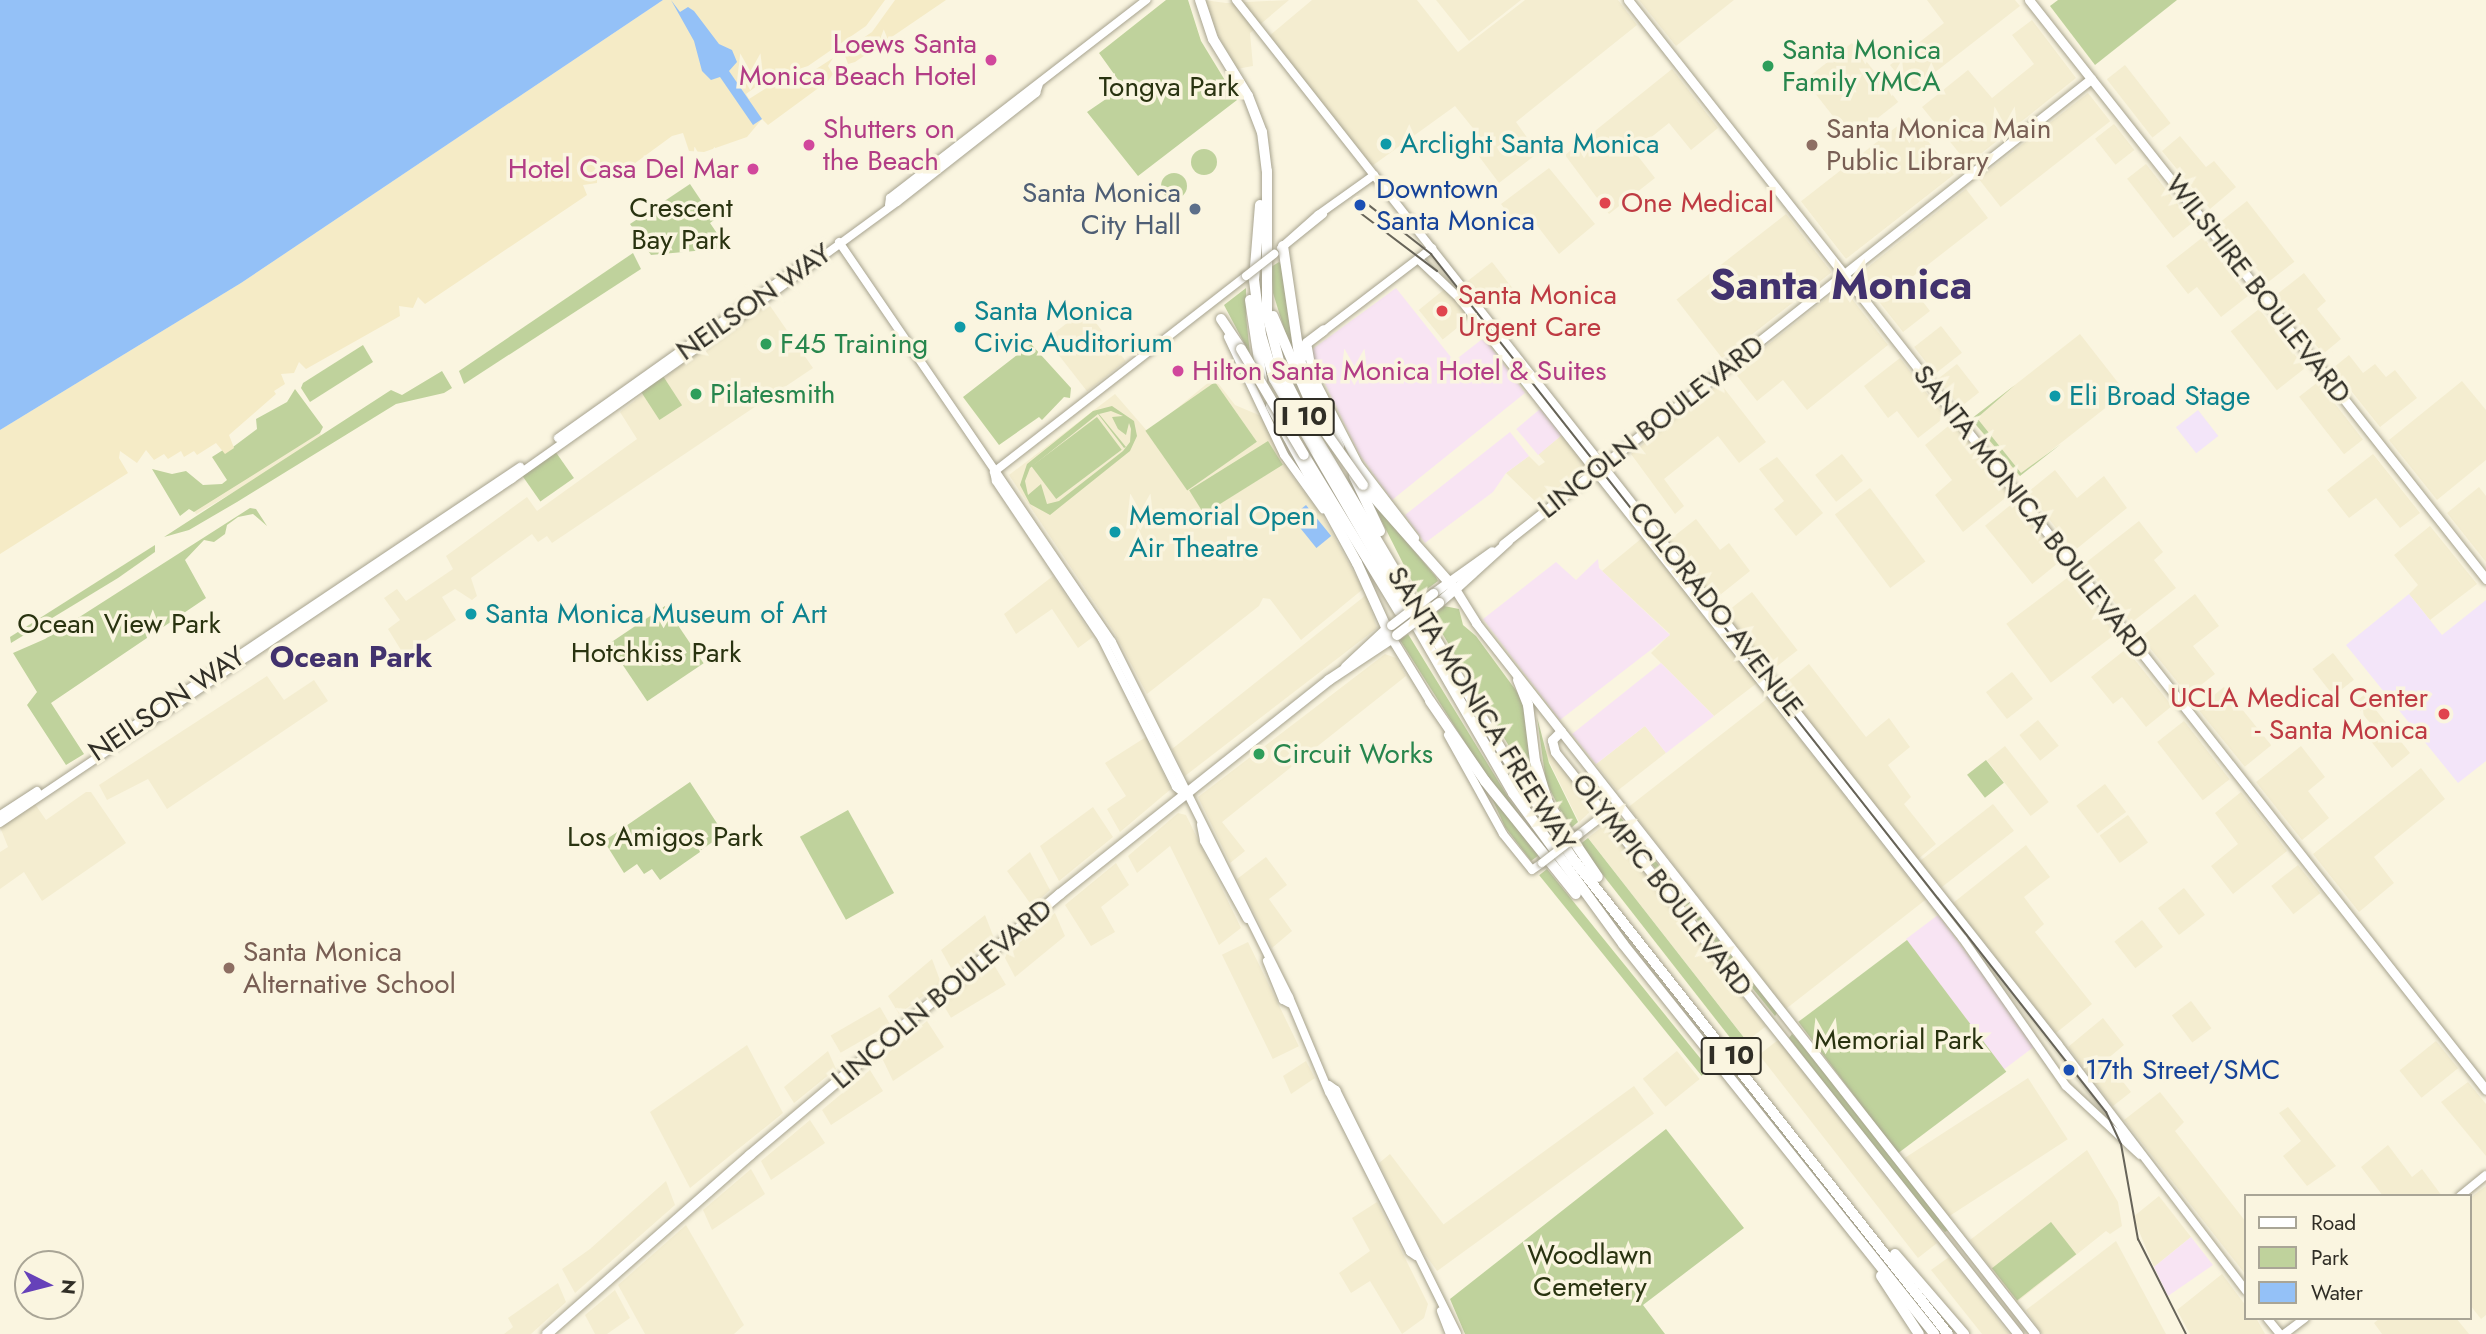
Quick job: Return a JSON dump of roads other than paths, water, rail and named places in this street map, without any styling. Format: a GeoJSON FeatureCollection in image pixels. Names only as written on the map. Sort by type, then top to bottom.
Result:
{"type":"FeatureCollection","features":[{"type":"Feature","properties":{"kind":"highway","name":"SANTA MONICA FREEWAY"},"geometry":{"type":"LineString","coordinates":[[1194,0],[1204,33],[1252,124],[1260,157],[1261,191],[1250,278],[1264,346],[1283,399],[1513,793],[1623,944],[1934,1334]]}},
{"type":"Feature","properties":{"kind":"highway","name":"SANTA MONICA FREEWAY"},"geometry":{"type":"LineString","coordinates":[[1199,0],[1213,39],[1248,96],[1262,132],[1267,170],[1267,314],[1282,373],[1537,806],[1948,1334]]}},
{"type":"Feature","properties":{"kind":"highway"},"geometry":{"type":"LineString","coordinates":[[1283,247],[1300,362],[1390,560]]}},
{"type":"Feature","properties":{"kind":"highway"},"geometry":{"type":"LineString","coordinates":[[1269,256],[1281,343],[1319,423],[1363,485],[1423,548]]}},
{"type":"Feature","properties":{"kind":"highway"},"geometry":{"type":"LineString","coordinates":[[1250,278],[1251,326],[1268,399],[1392,632]]}},
{"type":"Feature","properties":{"kind":"highway"},"geometry":{"type":"LineString","coordinates":[[1221,319],[1449,685]]}},
{"type":"Feature","properties":{"kind":"highway"},"geometry":{"type":"LineString","coordinates":[[1300,362],[1307,343],[1324,330]]}},
{"type":"Feature","properties":{"kind":"highway","name":"OLYMPIC BOULEVARD"},"geometry":{"type":"LineString","coordinates":[[1423,548],[1451,585]]}},
{"type":"Feature","properties":{"kind":"highway","name":"LINCOLN BOULEVARD"},"geometry":{"type":"LineString","coordinates":[[547,1334],[750,1155],[1185,794],[1451,585]]}},
{"type":"Feature","properties":{"kind":"highway"},"geometry":{"type":"LineString","coordinates":[[1518,680],[1528,705],[1537,769],[1548,803],[1603,884],[1609,901]]}},
{"type":"Feature","properties":{"kind":"highway"},"geometry":{"type":"LineString","coordinates":[[1430,701],[1520,825],[1601,925],[1623,944]]}},
{"type":"Feature","properties":{"kind":"highway"},"geometry":{"type":"LineString","coordinates":[[1834,1208],[1919,1334]]}},
{"type":"Feature","properties":{"kind":"highway"},"geometry":{"type":"LineString","coordinates":[[1854,1212],[1964,1334]]}},
{"type":"Feature","properties":{"kind":"main road"},"geometry":{"type":"LineString","coordinates":[[1146,0],[839,242],[994,472],[1006,497],[1102,639],[1176,787],[1185,794],[1201,825],[1204,841],[1247,919],[1329,1086],[1336,1090],[1439,1305],[1450,1334]]}},
{"type":"Feature","properties":{"kind":"main road","name":"COLORADO AVENUE"},"geometry":{"type":"LineString","coordinates":[[1236,0],[1432,248],[1963,939],[2066,1086],[2140,1155]]}},
{"type":"Feature","properties":{"kind":"main road","name":"SANTA MONICA BOULEVARD"},"geometry":{"type":"LineString","coordinates":[[1628,0],[2486,1090]]}},
{"type":"Feature","properties":{"kind":"main road","name":"WILSHIRE BOULEVARD"},"geometry":{"type":"LineString","coordinates":[[2029,0],[2486,579]]}},
{"type":"Feature","properties":{"kind":"main road","name":"LINCOLN BOULEVARD"},"geometry":{"type":"LineString","coordinates":[[1451,585],[2091,79]]}},
{"type":"Feature","properties":{"kind":"main road"},"geometry":{"type":"LineString","coordinates":[[994,472],[1213,302],[1250,278],[1269,256],[1374,175]]}},
{"type":"Feature","properties":{"kind":"main road","name":"NEILSON WAY"},"geometry":{"type":"LineString","coordinates":[[0,815],[513,472],[775,281],[839,242]]}},
{"type":"Feature","properties":{"kind":"main road","name":"NEILSON WAY"},"geometry":{"type":"LineString","coordinates":[[0,822],[513,479],[839,242]]}},
{"type":"Feature","properties":{"kind":"main road"},"geometry":{"type":"LineString","coordinates":[[1324,330],[1432,248]]}},
{"type":"Feature","properties":{"kind":"main road","name":"COLORADO AVENUE"},"geometry":{"type":"LineString","coordinates":[[1418,259],[1459,298],[1599,468],[2059,1044],[2140,1155],[2244,1288]]}},
{"type":"Feature","properties":{"kind":"main road"},"geometry":{"type":"LineString","coordinates":[[1213,302],[1284,454],[1334,524]]}},
{"type":"Feature","properties":{"kind":"main road","name":"OLYMPIC BOULEVARD"},"geometry":{"type":"LineString","coordinates":[[1324,330],[1307,353],[1318,386],[1368,479],[1423,548]]}},
{"type":"Feature","properties":{"kind":"main road","name":"OLYMPIC BOULEVARD"},"geometry":{"type":"LineString","coordinates":[[1451,585],[1518,680],[2035,1334]]}},
{"type":"Feature","properties":{"kind":"main road"},"geometry":{"type":"LineString","coordinates":[[1392,632],[1503,834],[1532,870],[1617,804]]}},
{"type":"Feature","properties":{"kind":"main road","name":"OLYMPIC BOULEVARD"},"geometry":{"type":"LineString","coordinates":[[1560,731],[1552,740],[1555,752],[2018,1334]]}},
{"type":"Feature","properties":{"kind":"main road"},"geometry":{"type":"LineString","coordinates":[[2462,1194],[2486,1175]]}},
{"type":"Feature","properties":{"kind":"main road"},"geometry":{"type":"LineString","coordinates":[[1439,1305],[1457,1334]]}},
{"type":"Feature","properties":{"kind":"main road"},"geometry":{"type":"LineString","coordinates":[[2269,1320],[2282,1334],[2302,1320]]}},
{"type":"Feature","properties":{"kind":"water"},"geometry":{"type":"Polygon","coordinates":[[[0,0],[663,0],[241,283],[0,430],[0,0]]]}},
{"type":"Feature","properties":{"kind":"water"},"geometry":{"type":"Polygon","coordinates":[[[671,0],[680,12],[688,7],[694,11],[719,44],[732,50],[737,62],[729,71],[762,119],[753,125],[720,77],[711,80],[702,71],[694,41],[671,0]]]}},
{"type":"Feature","properties":{"kind":"water"},"geometry":{"type":"Polygon","coordinates":[[[1306,505],[1331,536],[1316,548],[1291,517],[1306,505]]]}},
{"type":"Feature","properties":{"kind":"tram line"},"geometry":{"type":"LineString","coordinates":[[1366,203],[1431,254],[2106,1112],[2121,1144],[2138,1239],[2186,1334]]}},
{"type":"Feature","properties":{"kind":"tram line"},"geometry":{"type":"LineString","coordinates":[[1359,212],[1437,271]]}},
{"type":"Feature","properties":{"kind":"place","name":"Loews Santa Monica Beach Hotel"},"geometry":{"type":"Point","coordinates":[991,60]}},
{"type":"Feature","properties":{"kind":"place","name":"Santa Monica Family YMCA"},"geometry":{"type":"Point","coordinates":[1768,66]}},
{"type":"Feature","properties":{"kind":"place","name":"Arclight Santa Monica"},"geometry":{"type":"Point","coordinates":[1386,144]}},
{"type":"Feature","properties":{"kind":"place","name":"Shutters on the Beach"},"geometry":{"type":"Point","coordinates":[809,145]}},
{"type":"Feature","properties":{"kind":"place","name":"Santa Monica Main Public Library"},"geometry":{"type":"Point","coordinates":[1812,145]}},
{"type":"Feature","properties":{"kind":"place","name":"Hotel Casa Del Mar"},"geometry":{"type":"Point","coordinates":[753,169]}},
{"type":"Feature","properties":{"kind":"place","name":"One Medical"},"geometry":{"type":"Point","coordinates":[1605,203]}},
{"type":"Feature","properties":{"kind":"place","name":"Downtown Santa Monica"},"geometry":{"type":"Point","coordinates":[1360,205]}},
{"type":"Feature","properties":{"kind":"place","name":"Santa Monica City Hall"},"geometry":{"type":"Point","coordinates":[1195,209]}},
{"type":"Feature","properties":{"kind":"place","name":"Santa Monica Urgent Care"},"geometry":{"type":"Point","coordinates":[1442,311]}},
{"type":"Feature","properties":{"kind":"place","name":"Santa Monica Civic Auditorium"},"geometry":{"type":"Point","coordinates":[960,327]}},
{"type":"Feature","properties":{"kind":"place","name":"F45 Training"},"geometry":{"type":"Point","coordinates":[766,344]}},
{"type":"Feature","properties":{"kind":"place","name":"Hilton Santa Monica Hotel & Suites"},"geometry":{"type":"Point","coordinates":[1178,371]}},
{"type":"Feature","properties":{"kind":"place","name":"Pilatesmith"},"geometry":{"type":"Point","coordinates":[696,394]}},
{"type":"Feature","properties":{"kind":"place","name":"Eli Broad Stage"},"geometry":{"type":"Point","coordinates":[2055,396]}},
{"type":"Feature","properties":{"kind":"place","name":"Memorial Open Air Theatre"},"geometry":{"type":"Point","coordinates":[1115,532]}},
{"type":"Feature","properties":{"kind":"place","name":"Santa Monica Museum of Art"},"geometry":{"type":"Point","coordinates":[471,614]}},
{"type":"Feature","properties":{"kind":"place","name":"UCLA Medical Center - Santa Monica"},"geometry":{"type":"Point","coordinates":[2444,714]}},
{"type":"Feature","properties":{"kind":"place","name":"Circuit Works"},"geometry":{"type":"Point","coordinates":[1259,754]}},
{"type":"Feature","properties":{"kind":"place","name":"Santa Monica Alternative School"},"geometry":{"type":"Point","coordinates":[229,968]}},
{"type":"Feature","properties":{"kind":"place","name":"17th Street/SMC"},"geometry":{"type":"Point","coordinates":[2069,1070]}},
{"type":"Feature","properties":{"kind":"district","name":"Santa Monica"},"geometry":{"type":"Point","coordinates":[1841,285]}},
{"type":"Feature","properties":{"kind":"district","name":"Ocean Park"},"geometry":{"type":"Point","coordinates":[351,657]}},
{"type":"Feature","properties":{"kind":"park label","name":"Tongva Park"},"geometry":{"type":"Point","coordinates":[1169,87]}},
{"type":"Feature","properties":{"kind":"park label","name":"Crescent Bay Park"},"geometry":{"type":"Point","coordinates":[681,224]}},
{"type":"Feature","properties":{"kind":"park label","name":"Ocean View Park"},"geometry":{"type":"Point","coordinates":[119,624]}},
{"type":"Feature","properties":{"kind":"park label","name":"Hotchkiss Park"},"geometry":{"type":"Point","coordinates":[656,653]}},
{"type":"Feature","properties":{"kind":"park label","name":"Los Amigos Park"},"geometry":{"type":"Point","coordinates":[665,837]}},
{"type":"Feature","properties":{"kind":"park label","name":"Memorial Park"},"geometry":{"type":"Point","coordinates":[1899,1040]}},
{"type":"Feature","properties":{"kind":"park label","name":"Woodlawn Cemetery"},"geometry":{"type":"Point","coordinates":[1590,1271]}}]}
